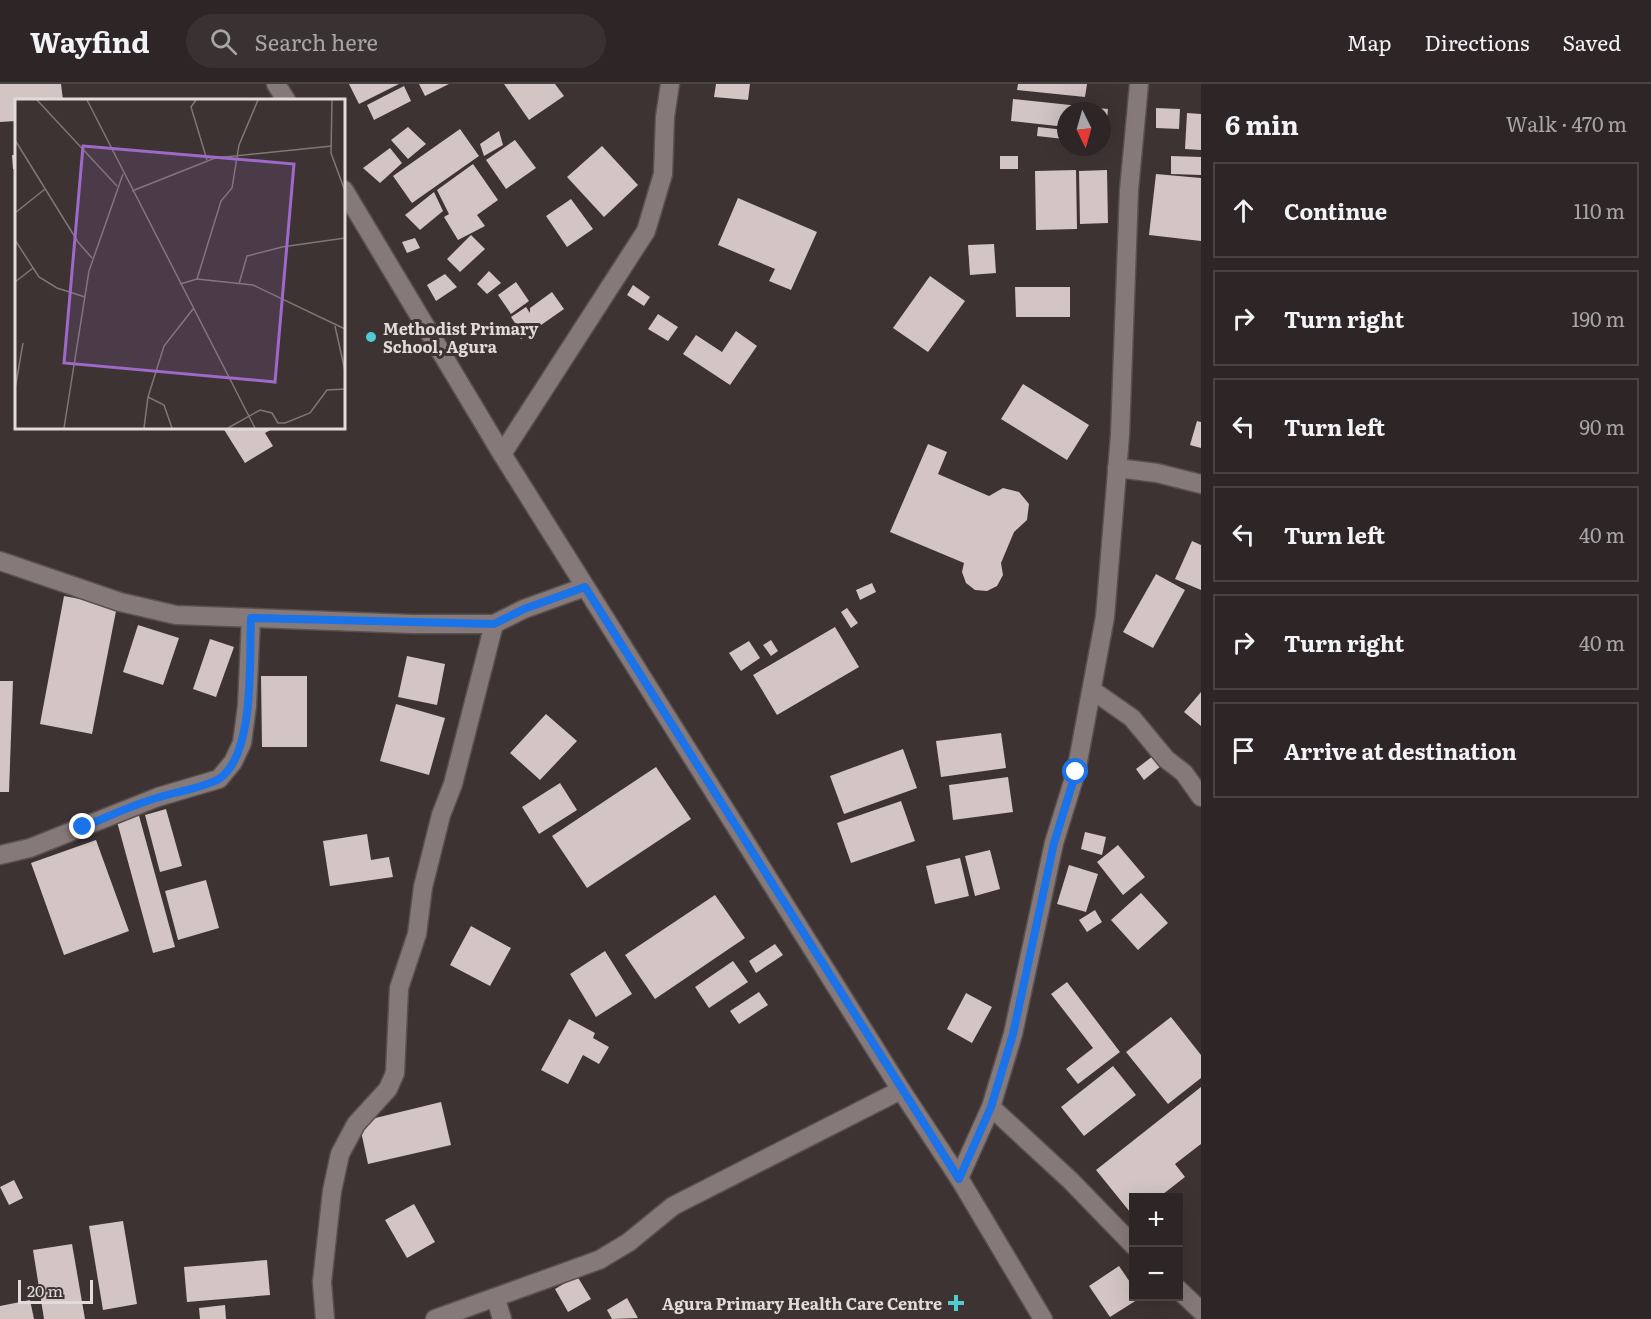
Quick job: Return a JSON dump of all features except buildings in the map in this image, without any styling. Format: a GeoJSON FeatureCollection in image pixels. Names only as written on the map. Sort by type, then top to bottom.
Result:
{"type":"FeatureCollection","features":[{"type":"Feature","properties":{"kind":"street"},"geometry":{"type":"LineString","coordinates":[[276,84],[285,99]]}},
{"type":"Feature","properties":{"kind":"street"},"geometry":{"type":"LineString","coordinates":[[502,454],[646,231],[663,174],[665,117],[670,84]]}},
{"type":"Feature","properties":{"kind":"street"},"geometry":{"type":"LineString","coordinates":[[959,1179],[991,1107],[1013,1034],[1054,843],[1076,772],[1105,618],[1117,468],[1129,190],[1139,84]]}},
{"type":"Feature","properties":{"kind":"street"},"geometry":{"type":"LineString","coordinates":[[345,192],[502,454],[959,1179],[1043,1319]]}},
{"type":"Feature","properties":{"kind":"street"},"geometry":{"type":"LineString","coordinates":[[1117,468],[1157,473],[1201,484]]}},
{"type":"Feature","properties":{"kind":"street"},"geometry":{"type":"LineString","coordinates":[[0,561],[120,602],[176,615],[494,624],[524,609],[585,587]]}},
{"type":"Feature","properties":{"kind":"street"},"geometry":{"type":"LineString","coordinates":[[0,855],[30,848],[158,797],[219,779],[233,762],[242,743],[247,706],[251,618]]}},
{"type":"Feature","properties":{"kind":"street"},"geometry":{"type":"LineString","coordinates":[[325,1319],[322,1282],[332,1191],[340,1154],[356,1124],[388,1089],[395,1073],[399,988],[417,934],[423,887],[441,815],[453,784],[494,624]]}},
{"type":"Feature","properties":{"kind":"street"},"geometry":{"type":"LineString","coordinates":[[1092,690],[1132,718],[1166,759],[1184,773],[1201,797]]}},
{"type":"Feature","properties":{"kind":"street"},"geometry":{"type":"LineString","coordinates":[[435,1319],[496,1299],[554,1274],[599,1260],[629,1242],[673,1206],[901,1090]]}},
{"type":"Feature","properties":{"kind":"street"},"geometry":{"type":"LineString","coordinates":[[991,1107],[1071,1181],[1129,1241]]}},
{"type":"Feature","properties":{"kind":"street"},"geometry":{"type":"LineString","coordinates":[[1183,1293],[1201,1311]]}},
{"type":"Feature","properties":{"kind":"street"},"geometry":{"type":"LineString","coordinates":[[496,1299],[502,1319]]}},
{"type":"Feature","properties":{"kind":"place","name":"Methodist Primary School, Agura"},"geometry":{"type":"Point","coordinates":[371,337]}},
{"type":"Feature","properties":{"kind":"place","name":"Agura Primary Health Care Centre"},"geometry":{"type":"Point","coordinates":[956,1303]}},
{"type":"Feature","properties":{"kind":"route"},"geometry":{"type":"LineString","coordinates":[[83,827],[158,797],[196,788],[219,779],[233,762],[242,743],[247,706],[251,618],[412,624],[494,624],[524,609],[585,587],[959,1179],[991,1107],[1013,1034],[1054,843],[1076,772]]}}]}
